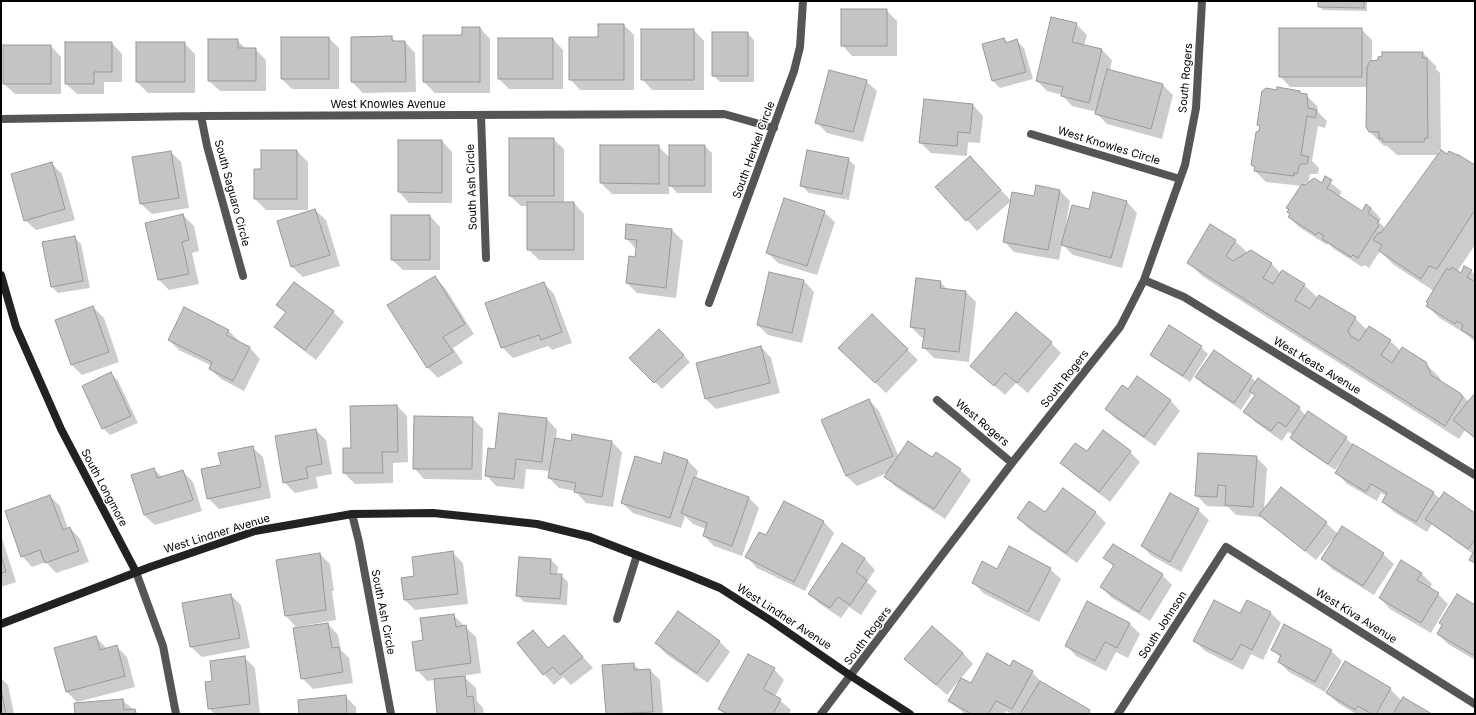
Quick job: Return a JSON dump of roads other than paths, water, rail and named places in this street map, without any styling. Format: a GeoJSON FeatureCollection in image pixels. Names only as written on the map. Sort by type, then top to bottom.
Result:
{"type":"FeatureCollection","features":[{"type":"Feature","properties":{"kind":"street","name":"South Henkel Circle"},"geometry":{"type":"LineString","coordinates":[[709,303],[794,71],[800,47],[803,1]]}},
{"type":"Feature","properties":{"kind":"street","name":"South Rogers"},"geometry":{"type":"LineString","coordinates":[[821,714],[1012,463],[1120,327],[1144,280],[1185,165],[1196,108],[1202,1]]}},
{"type":"Feature","properties":{"kind":"street","name":"West Knowles Avenue"},"geometry":{"type":"LineString","coordinates":[[1,119],[201,116],[724,114],[774,128]]}},
{"type":"Feature","properties":{"kind":"street","name":"South Saguaro Circle"},"geometry":{"type":"LineString","coordinates":[[201,116],[207,146],[243,276]]}},
{"type":"Feature","properties":{"kind":"street","name":"South Ash Circle"},"geometry":{"type":"LineString","coordinates":[[482,116],[486,258]]}},
{"type":"Feature","properties":{"kind":"street","name":"West Knowles Circle"},"geometry":{"type":"LineString","coordinates":[[1031,134],[1180,179]]}},
{"type":"Feature","properties":{"kind":"street","name":"South Longmore"},"geometry":{"type":"LineString","coordinates":[[1,275],[16,327],[61,429],[136,572],[163,646],[176,714]]}},
{"type":"Feature","properties":{"kind":"street","name":"West Keats Avenue"},"geometry":{"type":"LineString","coordinates":[[1144,280],[1184,297],[1475,475]]}},
{"type":"Feature","properties":{"kind":"street","name":"West Rogers"},"geometry":{"type":"LineString","coordinates":[[937,400],[1012,463]]}},
{"type":"Feature","properties":{"kind":"street","name":"West Lindner Avenue"},"geometry":{"type":"LineString","coordinates":[[1,624],[136,572],[256,531],[352,514],[433,513],[537,524],[590,537],[720,588],[770,620],[850,676],[910,714]]}},
{"type":"Feature","properties":{"kind":"street","name":"South Ash Circle"},"geometry":{"type":"LineString","coordinates":[[352,514],[359,542],[391,714]]}},
{"type":"Feature","properties":{"kind":"street","name":"West Kiva Avenue"},"geometry":{"type":"LineString","coordinates":[[1226,547],[1475,704]]}},
{"type":"Feature","properties":{"kind":"street","name":"South Johnson"},"geometry":{"type":"LineString","coordinates":[[1118,714],[1226,547]]}},
{"type":"Feature","properties":{"kind":"street"},"geometry":{"type":"LineString","coordinates":[[617,619],[637,555]]}}]}
